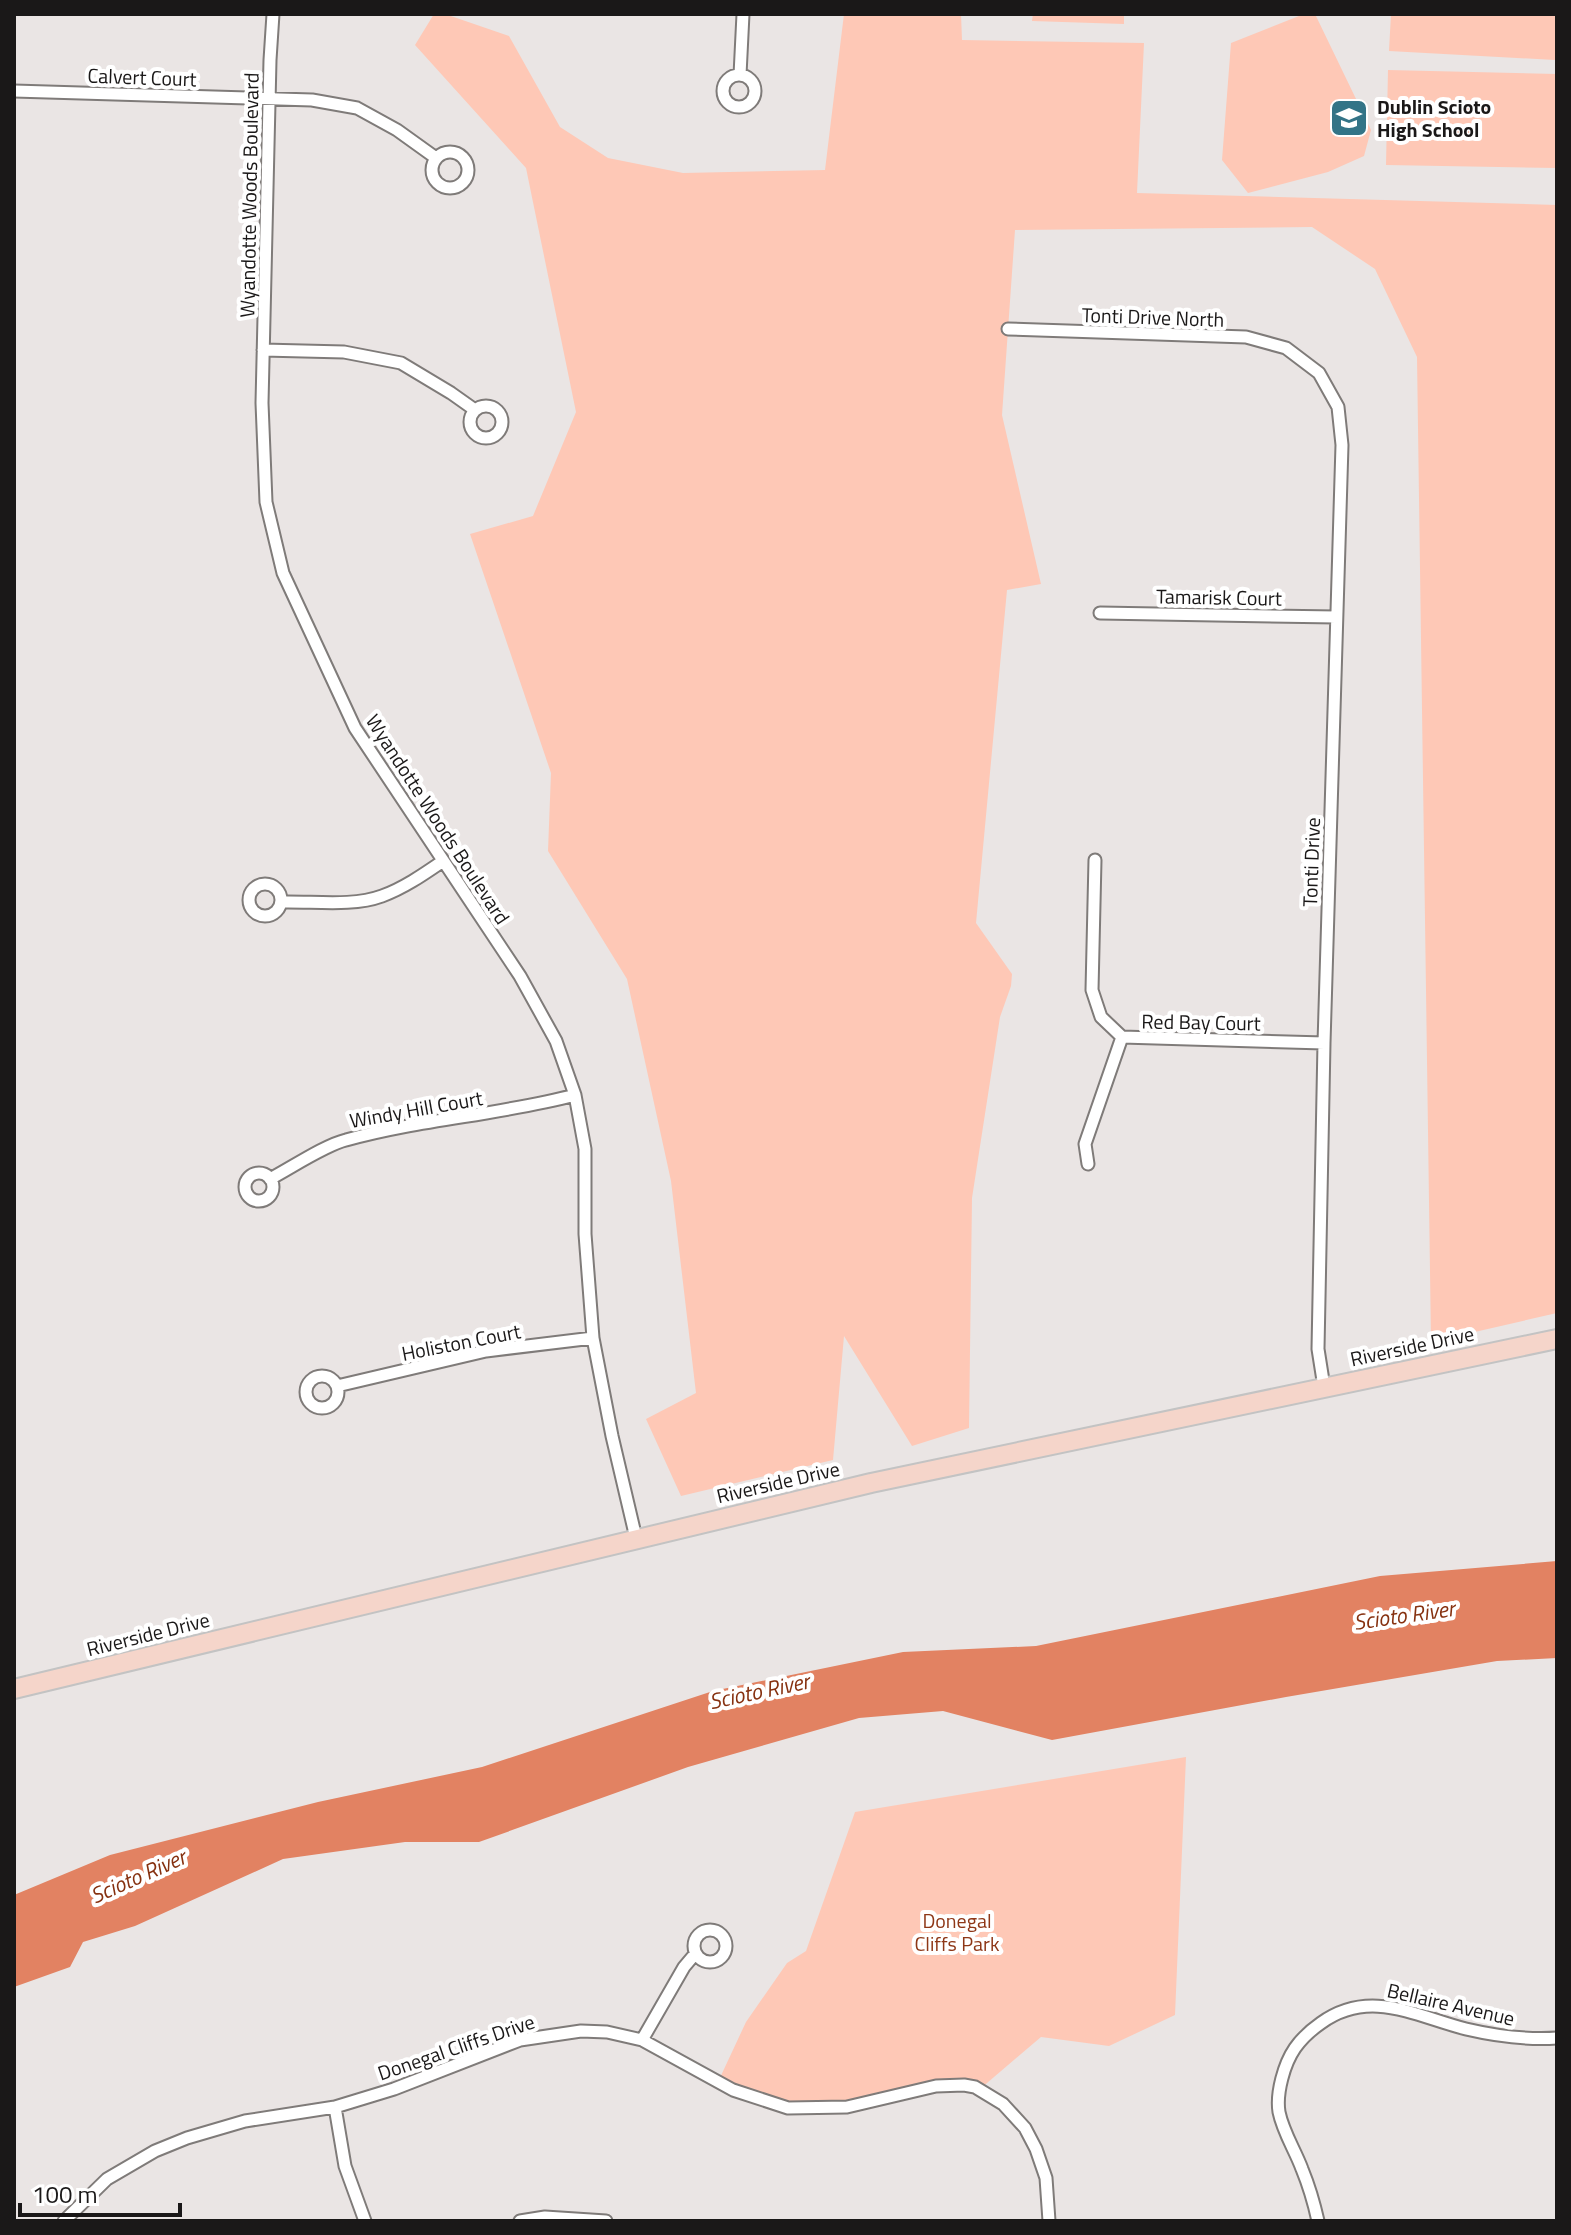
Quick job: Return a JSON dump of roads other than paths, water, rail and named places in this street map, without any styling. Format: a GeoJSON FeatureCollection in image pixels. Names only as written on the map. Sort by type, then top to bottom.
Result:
{"type":"FeatureCollection","features":[{"type":"Feature","properties":{"kind":"main road","name":"Riverside Drive"},"geometry":{"type":"LineString","coordinates":[[14,1689],[871,1483],[1557,1339]]}},
{"type":"Feature","properties":{"kind":"street","name":"Wyandotte Woods Boulevard"},"geometry":{"type":"LineString","coordinates":[[273,14],[262,403],[266,502],[283,573],[355,728],[520,976],[556,1041],[575,1095],[585,1149],[585,1234],[593,1338],[636,1538]]}},
{"type":"Feature","properties":{"kind":"street"},"geometry":{"type":"LineString","coordinates":[[740,75],[743,14]]}},
{"type":"Feature","properties":{"kind":"street","name":"Calvert Court"},"geometry":{"type":"LineString","coordinates":[[14,91],[312,100],[357,108],[397,130],[436,158]]}},
{"type":"Feature","properties":{"kind":"street","name":"Tonti Drive North"},"geometry":{"type":"LineString","coordinates":[[1008,329],[1246,337],[1286,348],[1294,354]]}},
{"type":"Feature","properties":{"kind":"street"},"geometry":{"type":"LineString","coordinates":[[263,350],[344,352],[401,363],[475,410]]}},
{"type":"Feature","properties":{"kind":"street","name":"Tonti Drive"},"geometry":{"type":"LineString","coordinates":[[1294,354],[1319,373],[1338,407],[1342,445],[1318,1349],[1324,1387]]}},
{"type":"Feature","properties":{"kind":"street","name":"Tamarisk Court"},"geometry":{"type":"LineString","coordinates":[[1100,613],[1336,617]]}},
{"type":"Feature","properties":{"kind":"street","name":"Red Bay Court"},"geometry":{"type":"LineString","coordinates":[[1095,860],[1092,990],[1101,1017],[1122,1037],[1324,1043]]}},
{"type":"Feature","properties":{"kind":"street"},"geometry":{"type":"LineString","coordinates":[[281,902],[350,901],[381,897],[443,861]]}},
{"type":"Feature","properties":{"kind":"street"},"geometry":{"type":"LineString","coordinates":[[1088,1164],[1085,1144],[1122,1037]]}},
{"type":"Feature","properties":{"kind":"street","name":"Windy Hill Court"},"geometry":{"type":"LineString","coordinates":[[270,1179],[343,1140],[441,1120],[531,1107],[575,1095]]}},
{"type":"Feature","properties":{"kind":"street","name":"Holiston Court"},"geometry":{"type":"LineString","coordinates":[[337,1386],[486,1351],[593,1338]]}},
{"type":"Feature","properties":{"kind":"street"},"geometry":{"type":"LineString","coordinates":[[642,2040],[684,1967],[695,1954]]}},
{"type":"Feature","properties":{"kind":"street","name":"Bellaire Avenue"},"geometry":{"type":"LineString","coordinates":[[1318,2221],[1312,2193],[1279,2111],[1281,2085],[1291,2054],[1300,2040],[1313,2029],[1332,2015],[1353,2007],[1373,2005],[1394,2007],[1492,2034],[1557,2038]]}},
{"type":"Feature","properties":{"kind":"street","name":"Donegal Cliffs Drive"},"geometry":{"type":"LineString","coordinates":[[64,2221],[107,2179],[155,2151],[187,2138],[245,2121],[335,2107],[394,2089],[520,2040],[581,2031],[607,2032],[642,2040],[733,2090],[788,2108],[847,2107],[936,2086],[970,2086],[990,2094],[1025,2128],[1036,2149],[1046,2178],[1049,2221]]}},
{"type":"Feature","properties":{"kind":"street"},"geometry":{"type":"LineString","coordinates":[[335,2107],[345,2166],[365,2221]]}},
{"type":"Feature","properties":{"kind":"street"},"geometry":{"type":"LineString","coordinates":[[520,2221],[545,2217],[606,2221]]}},
{"type":"Feature","properties":{"kind":"water","name":"Scioto River"},"geometry":{"type":"Polygon","coordinates":[[[1557,1561],[1557,1658],[1497,1661],[1052,1740],[943,1711],[859,1718],[688,1767],[479,1842],[405,1842],[283,1859],[135,1926],[83,1942],[70,1967],[14,1987],[14,1895],[110,1855],[318,1802],[482,1767],[713,1691],[903,1652],[1036,1646],[1380,1576],[1557,1561]]]}},
{"type":"Feature","properties":{"kind":"place","name":"Dublin Scioto High School"},"geometry":{"type":"Point","coordinates":[1349,118]}},
{"type":"Feature","properties":{"kind":"park label","name":"Donegal Cliffs Park"},"geometry":{"type":"Point","coordinates":[957,1932]}}]}
